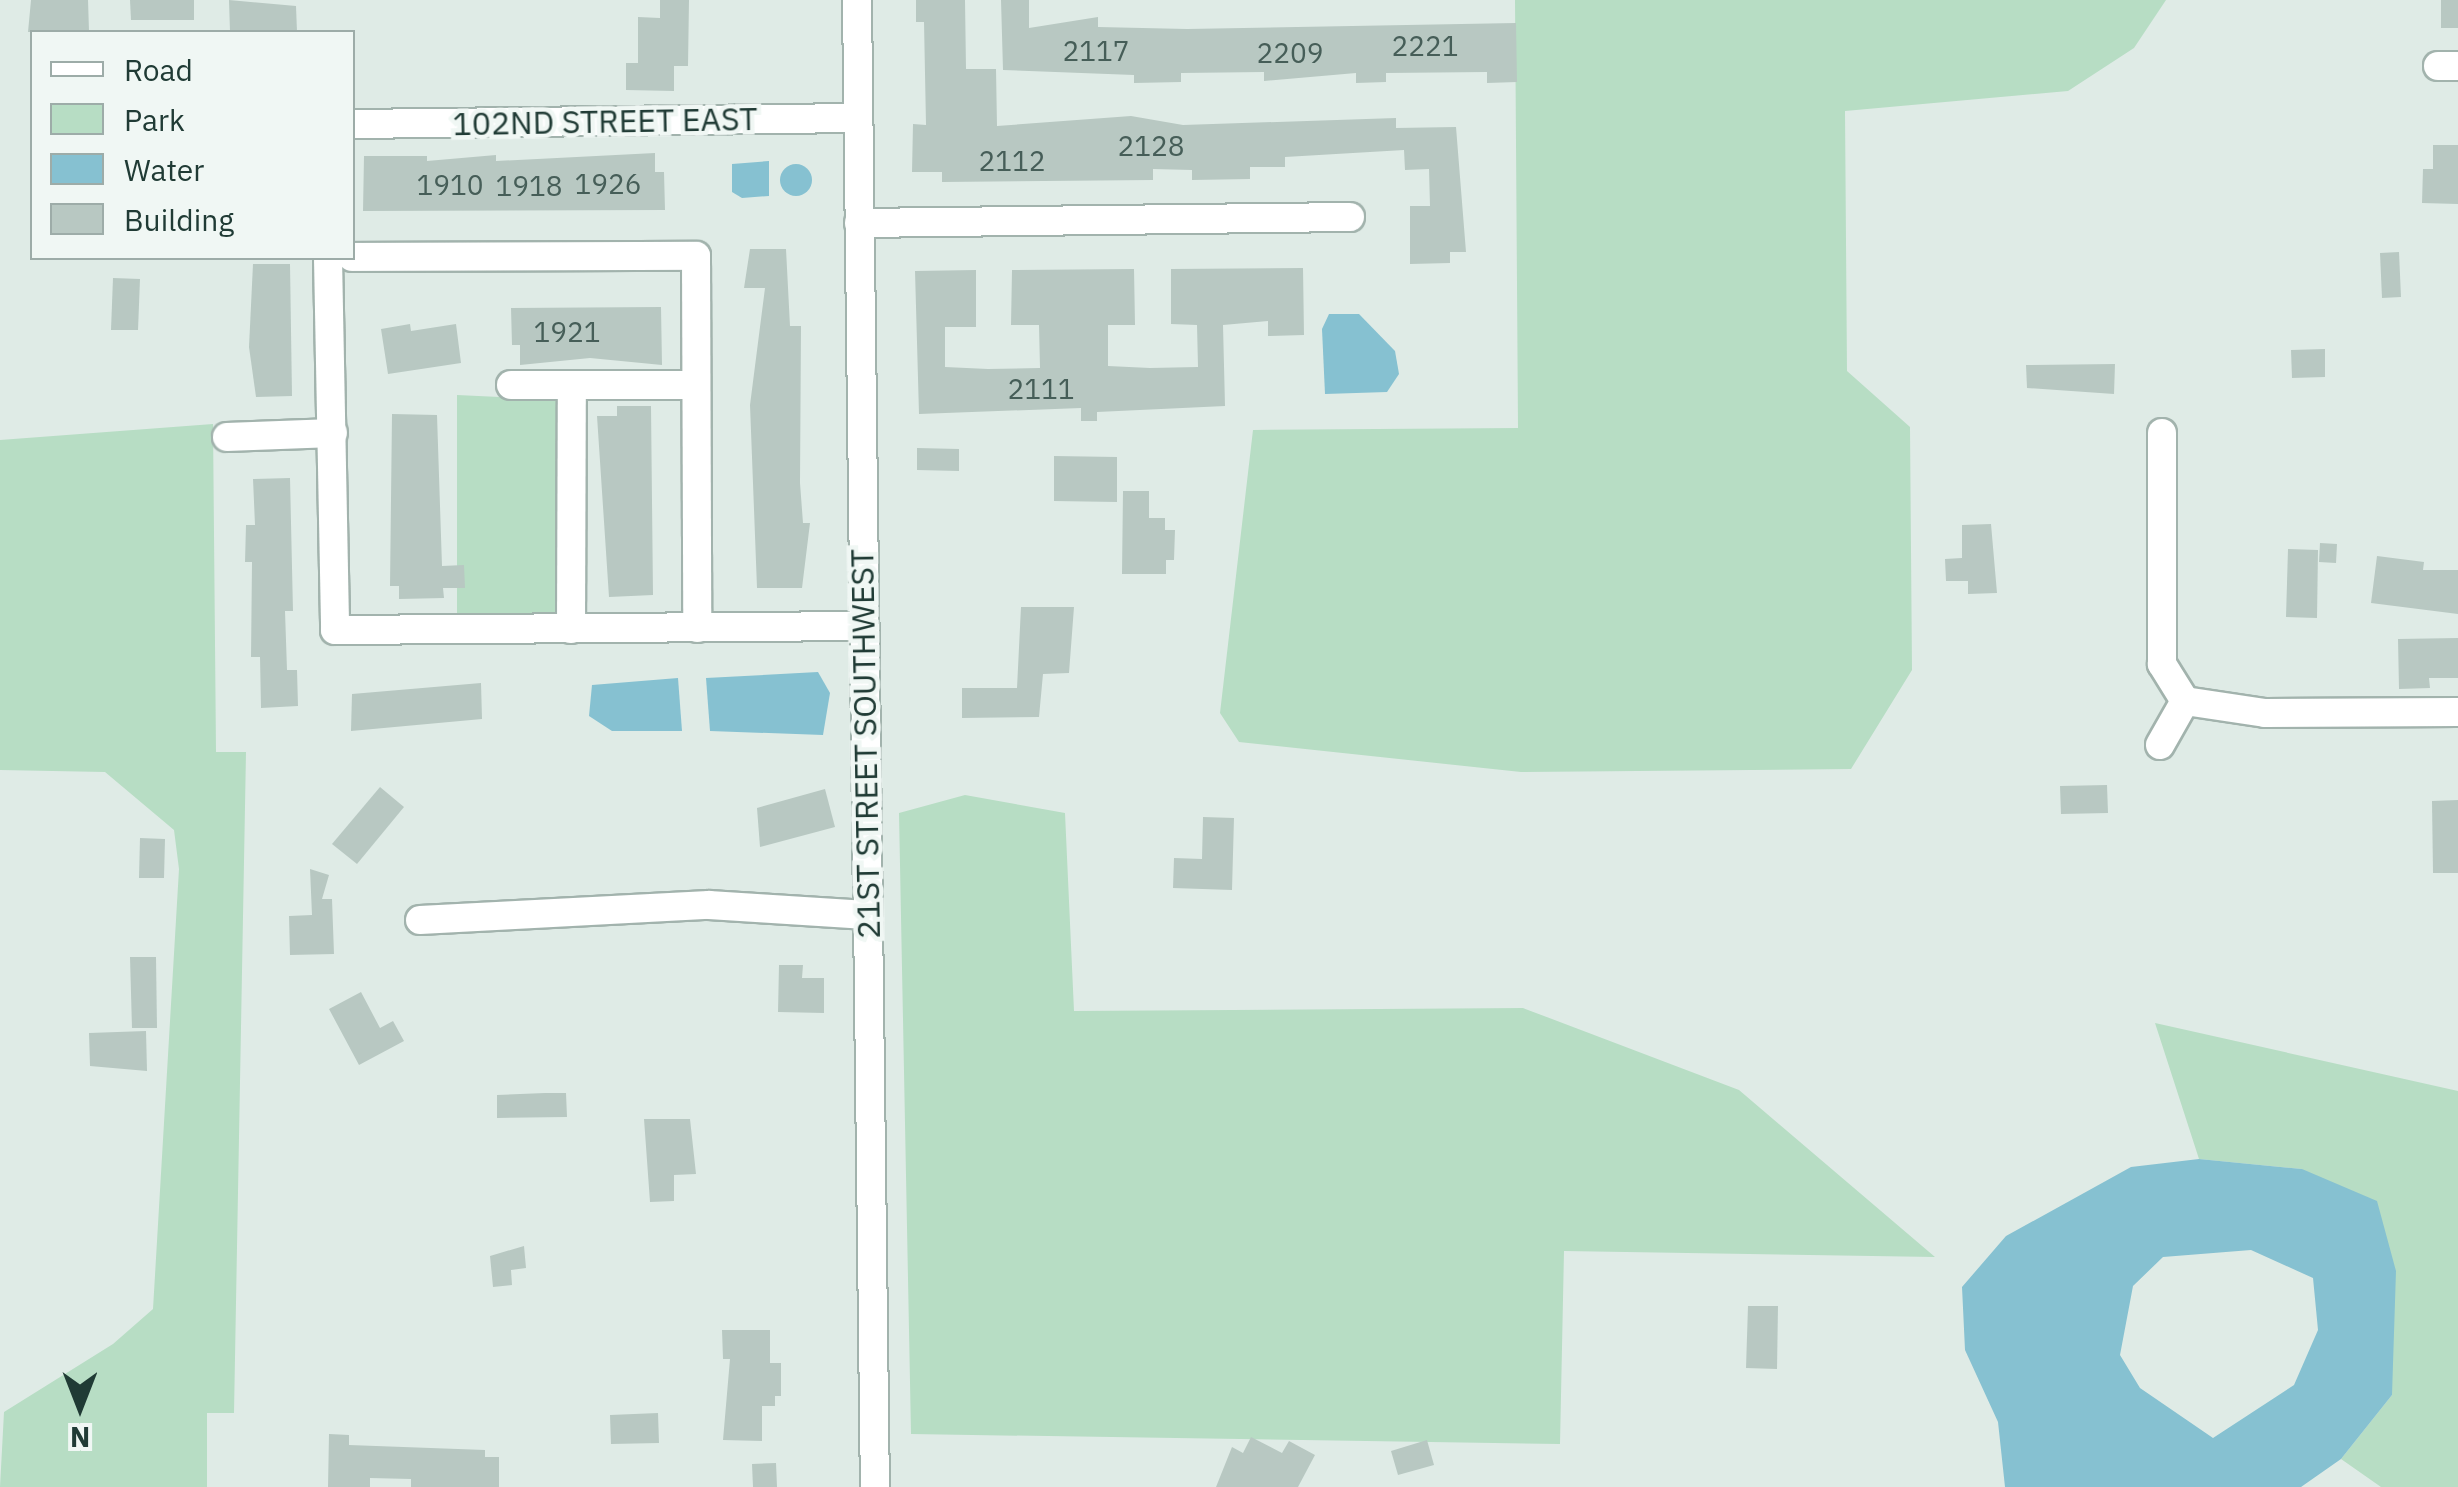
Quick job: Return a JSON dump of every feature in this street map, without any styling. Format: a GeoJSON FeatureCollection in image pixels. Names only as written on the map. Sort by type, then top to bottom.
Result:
{"type":"FeatureCollection","features":[{"type":"Feature","properties":{"kind":"street","name":"21ST STREET SOUTHWEST"},"geometry":{"type":"LineString","coordinates":[[857,0],[875,1487]]}},
{"type":"Feature","properties":{"kind":"street","name":"102ND STREET EAST"},"geometry":{"type":"LineString","coordinates":[[355,124],[858,118]]}},
{"type":"Feature","properties":{"kind":"street"},"geometry":{"type":"LineString","coordinates":[[858,223],[1350,216]]}},
{"type":"Feature","properties":{"kind":"street"},"geometry":{"type":"LineString","coordinates":[[355,257],[696,256],[697,628]]}},
{"type":"Feature","properties":{"kind":"street"},"geometry":{"type":"LineString","coordinates":[[328,260],[335,630],[864,626]]}},
{"type":"Feature","properties":{"kind":"street"},"geometry":{"type":"LineString","coordinates":[[511,385],[696,385]]}},
{"type":"Feature","properties":{"kind":"street"},"geometry":{"type":"LineString","coordinates":[[571,629],[572,385]]}},
{"type":"Feature","properties":{"kind":"street"},"geometry":{"type":"LineString","coordinates":[[2162,432],[2162,664],[2186,702],[2265,713],[2458,712]]}},
{"type":"Feature","properties":{"kind":"street"},"geometry":{"type":"LineString","coordinates":[[227,437],[333,433]]}},
{"type":"Feature","properties":{"kind":"street"},"geometry":{"type":"LineString","coordinates":[[2160,745],[2186,702]]}},
{"type":"Feature","properties":{"kind":"street"},"geometry":{"type":"LineString","coordinates":[[420,920],[708,905],[867,914]]}},
{"type":"Feature","properties":{"kind":"green space"},"geometry":{"type":"Polygon","coordinates":[[[1515,0],[2166,0],[2134,48],[2068,91],[1845,111],[1847,371],[1910,427],[1912,670],[1851,769],[1521,772],[1239,742],[1220,713],[1253,430],[1518,428],[1515,0]]]}},
{"type":"Feature","properties":{"kind":"green space"},"geometry":{"type":"Polygon","coordinates":[[[457,395],[558,400],[564,614],[457,614],[457,395]]]}},
{"type":"Feature","properties":{"kind":"green space"},"geometry":{"type":"Polygon","coordinates":[[[213,424],[216,752],[246,752],[234,1413],[207,1413],[207,1487],[0,1487],[4,1412],[113,1344],[153,1309],[179,869],[174,830],[105,772],[0,770],[0,440],[213,424]]]}},
{"type":"Feature","properties":{"kind":"green space"},"geometry":{"type":"Polygon","coordinates":[[[965,795],[1065,813],[1074,1011],[1523,1008],[1739,1090],[1935,1257],[1564,1251],[1560,1444],[911,1434],[899,813],[965,795]]]}},
{"type":"Feature","properties":{"kind":"green space"},"geometry":{"type":"Polygon","coordinates":[[[2155,1023],[2458,1091],[2458,1487],[2381,1487],[2341,1459],[2392,1395],[2302,1169],[2199,1159],[2155,1023]]]}},
{"type":"Feature","properties":{"kind":"water"},"geometry":{"type":"Polygon","coordinates":[[[769,161],[769,196],[742,198],[732,192],[732,164],[769,161]]]}},
{"type":"Feature","properties":{"kind":"water"},"geometry":{"type":"Polygon","coordinates":[[[796,164],[808,168],[812,180],[808,192],[796,196],[784,192],[780,180],[784,168],[796,164]]]}},
{"type":"Feature","properties":{"kind":"water"},"geometry":{"type":"Polygon","coordinates":[[[1329,314],[1359,314],[1395,351],[1399,374],[1387,392],[1325,394],[1322,329],[1329,314]]]}},
{"type":"Feature","properties":{"kind":"water"},"geometry":{"type":"Polygon","coordinates":[[[818,672],[830,693],[823,735],[710,731],[706,678],[818,672]]]}},
{"type":"Feature","properties":{"kind":"water"},"geometry":{"type":"Polygon","coordinates":[[[678,678],[682,731],[612,731],[589,716],[592,685],[678,678]]]}},
{"type":"Feature","properties":{"kind":"water"},"geometry":{"type":"Polygon","coordinates":[[[2199,1159],[2302,1169],[2377,1201],[2396,1271],[2392,1395],[2341,1459],[2301,1487],[2005,1487],[1998,1422],[1965,1350],[1962,1287],[2006,1236],[2131,1167],[2199,1159]],[[2251,1250],[2163,1257],[2133,1286],[2120,1355],[2140,1388],[2213,1438],[2294,1385],[2318,1330],[2313,1278],[2251,1250]]]}},
{"type":"Feature","properties":{"kind":"building"},"geometry":{"type":"Polygon","coordinates":[[[31,0],[88,0],[89,30],[28,32],[31,0]]]}},
{"type":"Feature","properties":{"kind":"building"},"geometry":{"type":"Polygon","coordinates":[[[130,0],[194,0],[194,20],[131,20],[130,0]]]}},
{"type":"Feature","properties":{"kind":"building"},"geometry":{"type":"Polygon","coordinates":[[[229,0],[296,6],[297,30],[230,30],[229,0]]]}},
{"type":"Feature","properties":{"kind":"building"},"geometry":{"type":"Polygon","coordinates":[[[660,0],[689,0],[688,66],[674,66],[674,91],[626,90],[626,63],[638,63],[638,17],[660,18],[660,0]]]}},
{"type":"Feature","properties":{"kind":"building"},"geometry":{"type":"Polygon","coordinates":[[[916,0],[965,0],[966,69],[996,69],[997,126],[1131,116],[1183,125],[1396,118],[1396,128],[1456,127],[1466,252],[1450,252],[1450,263],[1410,264],[1410,206],[1430,206],[1429,169],[1405,170],[1404,150],[1285,157],[1285,167],[1250,167],[1250,179],[1192,180],[1192,170],[1153,169],[1153,180],[942,182],[942,172],[912,172],[913,124],[926,125],[924,22],[916,22],[916,0]]]}},
{"type":"Feature","properties":{"kind":"building"},"geometry":{"type":"Polygon","coordinates":[[[1001,0],[1029,0],[1029,28],[1098,17],[1098,27],[1187,29],[1516,23],[1517,82],[1487,83],[1487,72],[1386,73],[1386,82],[1356,83],[1356,73],[1264,81],[1264,72],[1181,73],[1181,82],[1134,83],[1134,75],[1003,70],[1001,0]]]}},
{"type":"Feature","properties":{"kind":"building"},"geometry":{"type":"Polygon","coordinates":[[[2441,0],[2458,0],[2458,28],[2441,28],[2441,0]]]}},
{"type":"Feature","properties":{"kind":"building"},"geometry":{"type":"Polygon","coordinates":[[[2433,145],[2458,145],[2458,204],[2422,203],[2423,169],[2433,169],[2433,145]]]}},
{"type":"Feature","properties":{"kind":"building"},"geometry":{"type":"Polygon","coordinates":[[[655,153],[655,172],[664,172],[665,210],[363,211],[364,156],[427,156],[427,161],[496,155],[496,161],[655,153]]]}},
{"type":"Feature","properties":{"kind":"building"},"geometry":{"type":"Polygon","coordinates":[[[750,249],[786,249],[790,326],[801,326],[800,483],[803,523],[810,523],[802,588],[757,588],[750,405],[765,288],[744,288],[750,249]]]}},
{"type":"Feature","properties":{"kind":"building"},"geometry":{"type":"Polygon","coordinates":[[[2399,252],[2401,297],[2382,298],[2380,253],[2399,252]]]}},
{"type":"Feature","properties":{"kind":"building"},"geometry":{"type":"Polygon","coordinates":[[[253,264],[290,264],[292,396],[256,397],[249,347],[253,264]]]}},
{"type":"Feature","properties":{"kind":"building"},"geometry":{"type":"Polygon","coordinates":[[[1303,268],[1304,335],[1268,336],[1268,321],[1223,325],[1225,406],[1097,412],[1097,421],[1081,421],[1081,408],[919,414],[915,271],[976,270],[976,327],[945,327],[945,367],[988,369],[1040,368],[1039,325],[1011,325],[1012,270],[1134,269],[1135,325],[1108,325],[1108,366],[1150,368],[1198,367],[1197,325],[1171,324],[1171,269],[1303,268]]]}},
{"type":"Feature","properties":{"kind":"building"},"geometry":{"type":"Polygon","coordinates":[[[113,278],[140,279],[138,330],[111,330],[113,278]]]}},
{"type":"Feature","properties":{"kind":"building"},"geometry":{"type":"Polygon","coordinates":[[[661,307],[662,365],[590,358],[520,365],[520,345],[512,345],[511,308],[661,307]]]}},
{"type":"Feature","properties":{"kind":"building"},"geometry":{"type":"Polygon","coordinates":[[[410,324],[411,331],[456,324],[461,363],[388,374],[381,329],[410,324]]]}},
{"type":"Feature","properties":{"kind":"building"},"geometry":{"type":"Polygon","coordinates":[[[2325,349],[2325,377],[2292,378],[2291,350],[2325,349]]]}},
{"type":"Feature","properties":{"kind":"building"},"geometry":{"type":"Polygon","coordinates":[[[2115,364],[2114,394],[2027,388],[2026,365],[2115,364]]]}},
{"type":"Feature","properties":{"kind":"building"},"geometry":{"type":"Polygon","coordinates":[[[617,406],[651,406],[653,595],[609,597],[597,416],[617,416],[617,406]]]}},
{"type":"Feature","properties":{"kind":"building"},"geometry":{"type":"Polygon","coordinates":[[[392,414],[437,415],[442,566],[464,565],[465,588],[443,588],[444,598],[399,599],[399,586],[390,586],[392,414]]]}},
{"type":"Feature","properties":{"kind":"building"},"geometry":{"type":"Polygon","coordinates":[[[917,448],[959,449],[959,471],[917,470],[917,448]]]}},
{"type":"Feature","properties":{"kind":"building"},"geometry":{"type":"Polygon","coordinates":[[[1054,456],[1117,457],[1117,502],[1054,501],[1054,456]]]}},
{"type":"Feature","properties":{"kind":"building"},"geometry":{"type":"Polygon","coordinates":[[[290,478],[293,611],[285,611],[287,670],[297,670],[298,706],[261,708],[260,657],[251,657],[252,562],[245,562],[246,525],[255,525],[253,479],[290,478]]]}},
{"type":"Feature","properties":{"kind":"building"},"geometry":{"type":"Polygon","coordinates":[[[1123,491],[1149,491],[1149,518],[1165,518],[1165,530],[1175,530],[1174,560],[1166,560],[1166,574],[1122,574],[1123,491]]]}},
{"type":"Feature","properties":{"kind":"building"},"geometry":{"type":"Polygon","coordinates":[[[1991,524],[1997,593],[1968,594],[1968,581],[1946,581],[1945,559],[1962,558],[1962,525],[1991,524]]]}},
{"type":"Feature","properties":{"kind":"building"},"geometry":{"type":"Polygon","coordinates":[[[2320,543],[2337,544],[2336,563],[2319,562],[2320,543]]]}},
{"type":"Feature","properties":{"kind":"building"},"geometry":{"type":"Polygon","coordinates":[[[2288,549],[2318,550],[2317,618],[2286,617],[2288,549]]]}},
{"type":"Feature","properties":{"kind":"building"},"geometry":{"type":"Polygon","coordinates":[[[2377,556],[2424,562],[2423,570],[2458,570],[2458,614],[2371,603],[2377,556]]]}},
{"type":"Feature","properties":{"kind":"building"},"geometry":{"type":"Polygon","coordinates":[[[1021,607],[1074,607],[1069,673],[1043,674],[1039,717],[962,718],[962,688],[1017,688],[1021,607]]]}},
{"type":"Feature","properties":{"kind":"building"},"geometry":{"type":"Polygon","coordinates":[[[2458,638],[2458,678],[2429,678],[2430,688],[2399,689],[2398,639],[2458,638]]]}},
{"type":"Feature","properties":{"kind":"building"},"geometry":{"type":"Polygon","coordinates":[[[481,683],[482,719],[351,731],[352,694],[481,683]]]}},
{"type":"Feature","properties":{"kind":"building"},"geometry":{"type":"Polygon","coordinates":[[[2107,785],[2108,813],[2061,814],[2060,786],[2107,785]]]}},
{"type":"Feature","properties":{"kind":"building"},"geometry":{"type":"Polygon","coordinates":[[[380,787],[404,807],[357,864],[332,844],[380,787]]]}},
{"type":"Feature","properties":{"kind":"building"},"geometry":{"type":"Polygon","coordinates":[[[825,789],[835,827],[760,847],[757,808],[825,789]]]}},
{"type":"Feature","properties":{"kind":"building"},"geometry":{"type":"Polygon","coordinates":[[[2458,800],[2458,873],[2433,873],[2432,801],[2458,800]]]}},
{"type":"Feature","properties":{"kind":"building"},"geometry":{"type":"Polygon","coordinates":[[[1203,817],[1234,818],[1232,890],[1173,888],[1174,858],[1202,859],[1203,817]]]}},
{"type":"Feature","properties":{"kind":"building"},"geometry":{"type":"Polygon","coordinates":[[[140,838],[165,839],[164,878],[139,878],[140,838]]]}},
{"type":"Feature","properties":{"kind":"building"},"geometry":{"type":"Polygon","coordinates":[[[310,869],[329,875],[322,899],[332,899],[334,954],[290,955],[289,916],[312,915],[310,869]]]}},
{"type":"Feature","properties":{"kind":"building"},"geometry":{"type":"Polygon","coordinates":[[[130,957],[156,957],[157,1028],[132,1028],[130,957]]]}},
{"type":"Feature","properties":{"kind":"building"},"geometry":{"type":"Polygon","coordinates":[[[779,965],[803,965],[802,978],[824,978],[824,1013],[778,1012],[779,965]]]}},
{"type":"Feature","properties":{"kind":"building"},"geometry":{"type":"Polygon","coordinates":[[[361,992],[380,1028],[393,1021],[404,1041],[359,1065],[329,1009],[361,992]]]}},
{"type":"Feature","properties":{"kind":"building"},"geometry":{"type":"Polygon","coordinates":[[[146,1031],[147,1071],[90,1066],[89,1033],[146,1031]]]}},
{"type":"Feature","properties":{"kind":"building"},"geometry":{"type":"Polygon","coordinates":[[[566,1093],[567,1117],[497,1118],[497,1095],[566,1093]]]}},
{"type":"Feature","properties":{"kind":"building"},"geometry":{"type":"Polygon","coordinates":[[[644,1119],[690,1119],[696,1174],[674,1175],[674,1201],[650,1202],[644,1119]]]}},
{"type":"Feature","properties":{"kind":"building"},"geometry":{"type":"Polygon","coordinates":[[[524,1246],[526,1268],[511,1270],[512,1285],[493,1287],[490,1256],[524,1246]]]}},
{"type":"Feature","properties":{"kind":"building"},"geometry":{"type":"Polygon","coordinates":[[[1748,1306],[1778,1306],[1777,1369],[1746,1368],[1748,1306]]]}},
{"type":"Feature","properties":{"kind":"building"},"geometry":{"type":"Polygon","coordinates":[[[722,1330],[770,1330],[770,1363],[781,1363],[781,1396],[775,1396],[775,1406],[762,1406],[762,1441],[723,1440],[730,1359],[723,1359],[722,1330]]]}},
{"type":"Feature","properties":{"kind":"building"},"geometry":{"type":"Polygon","coordinates":[[[658,1413],[659,1443],[611,1444],[610,1415],[658,1413]]]}},
{"type":"Feature","properties":{"kind":"building"},"geometry":{"type":"Polygon","coordinates":[[[329,1434],[349,1435],[349,1445],[485,1450],[485,1457],[499,1457],[499,1487],[411,1487],[411,1479],[370,1478],[370,1487],[328,1487],[329,1434]]]}},
{"type":"Feature","properties":{"kind":"building"},"geometry":{"type":"Polygon","coordinates":[[[1251,1437],[1282,1453],[1289,1441],[1315,1455],[1298,1487],[1216,1487],[1232,1447],[1243,1453],[1251,1437]]]}},
{"type":"Feature","properties":{"kind":"building"},"geometry":{"type":"Polygon","coordinates":[[[1427,1440],[1434,1465],[1398,1475],[1391,1451],[1427,1440]]]}},
{"type":"Feature","properties":{"kind":"building"},"geometry":{"type":"Polygon","coordinates":[[[776,1463],[777,1487],[753,1487],[752,1464],[776,1463]]]}}]}
